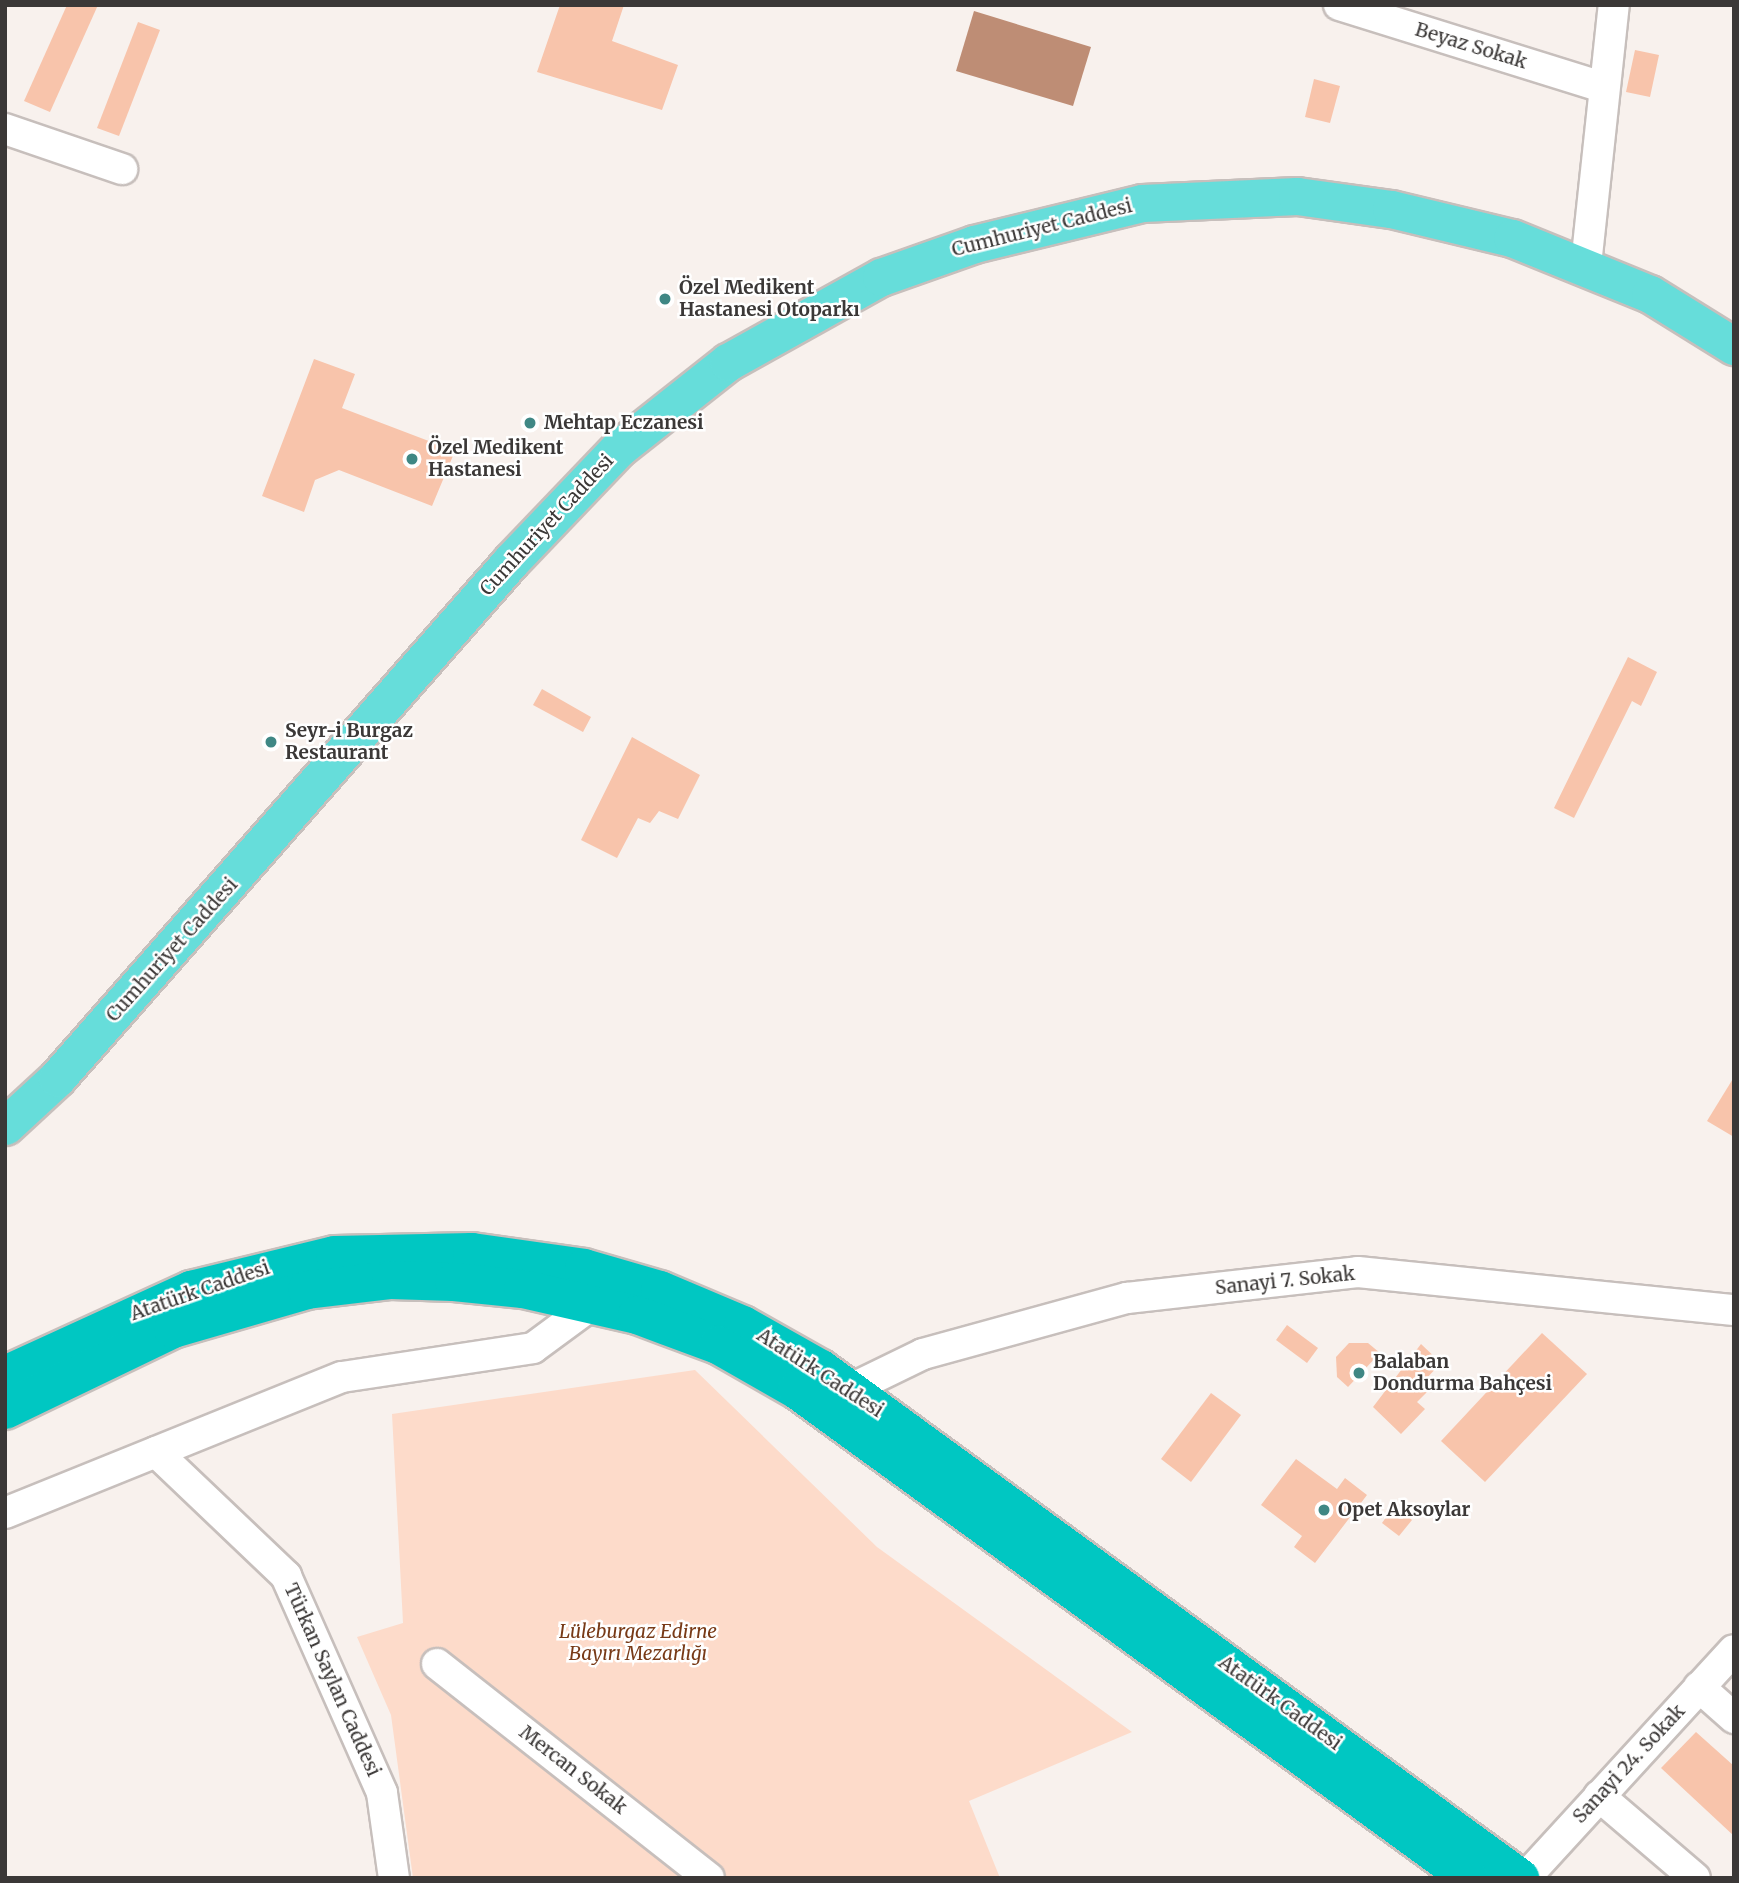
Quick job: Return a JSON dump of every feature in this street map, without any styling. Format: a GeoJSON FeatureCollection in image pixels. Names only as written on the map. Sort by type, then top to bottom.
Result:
{"type":"FeatureCollection","features":[{"type":"Feature","properties":{"kind":"highway","name":"Atatürk Caddesi"},"geometry":{"type":"LineString","coordinates":[[5,1376],[93,1331],[226,1278],[335,1255],[438,1250],[549,1262],[660,1290],[782,1344],[850,1389],[1534,1875]]}},
{"type":"Feature","properties":{"kind":"highway","name":"Atatürk Caddesi"},"geometry":{"type":"LineString","coordinates":[[5,1410],[173,1329],[307,1290],[422,1279],[594,1303],[718,1345],[797,1390],[1469,1878]]}},
{"type":"Feature","properties":{"kind":"main road","name":"Cumhuriyet Caddesi"},"geometry":{"type":"LineString","coordinates":[[5,1126],[65,1069],[511,561],[607,460],[678,397],[800,318],[881,277],[974,244],[1188,197],[1342,200],[1452,221],[1586,265],[1650,295],[1734,346]]}},
{"type":"Feature","properties":{"kind":"street","name":"Beyaz Sokak"},"geometry":{"type":"LineString","coordinates":[[1339,5],[1603,87]]}},
{"type":"Feature","properties":{"kind":"street"},"geometry":{"type":"LineString","coordinates":[[1586,265],[1603,87],[1614,5]]}},
{"type":"Feature","properties":{"kind":"street"},"geometry":{"type":"LineString","coordinates":[[5,129],[122,169]]}},
{"type":"Feature","properties":{"kind":"street","name":"Sanayi 7. Sokak"},"geometry":{"type":"LineString","coordinates":[[850,1389],[923,1354],[1127,1298],[1358,1272],[1734,1310]]}},
{"type":"Feature","properties":{"kind":"street"},"geometry":{"type":"LineString","coordinates":[[5,1513],[342,1377],[533,1348],[594,1303]]}},
{"type":"Feature","properties":{"kind":"street","name":"Türkan Saylan Caddesi"},"geometry":{"type":"LineString","coordinates":[[156,1452],[286,1576],[382,1793],[394,1878]]}},
{"type":"Feature","properties":{"kind":"street","name":"Sanayi 24. Sokak"},"geometry":{"type":"LineString","coordinates":[[1534,1875],[1599,1796],[1734,1650]]}},
{"type":"Feature","properties":{"kind":"street","name":"Mercan Sokak"},"geometry":{"type":"LineString","coordinates":[[437,1664],[709,1878]]}},
{"type":"Feature","properties":{"kind":"street"},"geometry":{"type":"LineString","coordinates":[[1699,1687],[1734,1718]]}},
{"type":"Feature","properties":{"kind":"street"},"geometry":{"type":"LineString","coordinates":[[1599,1796],[1695,1878]]}},
{"type":"Feature","properties":{"kind":"green space","name":"Lüleburgaz Edirne Bayırı Mezarlığı"},"geometry":{"type":"Polygon","coordinates":[[[695,1370],[877,1547],[1132,1732],[969,1801],[1000,1878],[413,1878],[391,1715],[357,1637],[403,1623],[392,1414],[695,1370]]]}},
{"type":"Feature","properties":{"kind":"shaded area"},"geometry":{"type":"Polygon","coordinates":[[[974,11],[1091,47],[1073,106],[956,71],[974,11]]]}},
{"type":"Feature","properties":{"kind":"building"},"geometry":{"type":"Polygon","coordinates":[[[67,5],[98,5],[50,112],[24,101],[67,5]]]}},
{"type":"Feature","properties":{"kind":"building"},"geometry":{"type":"Polygon","coordinates":[[[560,5],[624,5],[612,41],[678,65],[662,110],[537,72],[560,5]]]}},
{"type":"Feature","properties":{"kind":"building"},"geometry":{"type":"Polygon","coordinates":[[[138,22],[160,30],[119,136],[97,128],[138,22]]]}},
{"type":"Feature","properties":{"kind":"building"},"geometry":{"type":"Polygon","coordinates":[[[1635,50],[1659,55],[1650,97],[1626,92],[1635,50]]]}},
{"type":"Feature","properties":{"kind":"building"},"geometry":{"type":"Polygon","coordinates":[[[1314,79],[1340,86],[1330,123],[1305,117],[1314,79]]]}},
{"type":"Feature","properties":{"kind":"building","name":"Özel Medikent Hastanesi"},"geometry":{"type":"Polygon","coordinates":[[[314,359],[355,374],[342,408],[455,451],[432,506],[339,470],[315,480],[304,512],[262,496],[314,359]]]}},
{"type":"Feature","properties":{"kind":"building"},"geometry":{"type":"Polygon","coordinates":[[[1628,657],[1657,672],[1641,706],[1632,701],[1574,818],[1554,808],[1628,657]]]}},
{"type":"Feature","properties":{"kind":"building"},"geometry":{"type":"Polygon","coordinates":[[[542,689],[591,717],[583,732],[533,705],[542,689]]]}},
{"type":"Feature","properties":{"kind":"building"},"geometry":{"type":"Polygon","coordinates":[[[632,737],[700,775],[678,819],[659,811],[650,823],[638,818],[617,858],[581,840],[632,737]]]}},
{"type":"Feature","properties":{"kind":"building"},"geometry":{"type":"Polygon","coordinates":[[[1734,1077],[1734,1137],[1707,1121],[1734,1077]]]}},
{"type":"Feature","properties":{"kind":"building"},"geometry":{"type":"Polygon","coordinates":[[[1287,1325],[1318,1348],[1307,1363],[1276,1340],[1287,1325]]]}},
{"type":"Feature","properties":{"kind":"building"},"geometry":{"type":"Polygon","coordinates":[[[1542,1333],[1587,1374],[1485,1482],[1441,1441],[1542,1333]]]}},
{"type":"Feature","properties":{"kind":"building"},"geometry":{"type":"Polygon","coordinates":[[[1349,1343],[1368,1343],[1380,1353],[1348,1387],[1337,1377],[1336,1357],[1349,1343]]]}},
{"type":"Feature","properties":{"kind":"building"},"geometry":{"type":"Polygon","coordinates":[[[1421,1344],[1441,1363],[1424,1381],[1431,1388],[1417,1402],[1425,1409],[1401,1434],[1373,1407],[1421,1344]]]}},
{"type":"Feature","properties":{"kind":"building"},"geometry":{"type":"Polygon","coordinates":[[[1211,1393],[1241,1415],[1191,1482],[1161,1459],[1211,1393]]]}},
{"type":"Feature","properties":{"kind":"building","name":"Opet Aksoylar"},"geometry":{"type":"Polygon","coordinates":[[[1296,1459],[1337,1489],[1345,1478],[1367,1495],[1315,1563],[1294,1547],[1302,1536],[1261,1505],[1296,1459]]]}},
{"type":"Feature","properties":{"kind":"building"},"geometry":{"type":"Polygon","coordinates":[[[1394,1506],[1412,1520],[1399,1536],[1382,1523],[1394,1506]]]}},
{"type":"Feature","properties":{"kind":"building"},"geometry":{"type":"Polygon","coordinates":[[[1696,1732],[1734,1766],[1734,1836],[1661,1768],[1696,1732]]]}},
{"type":"Feature","properties":{"kind":"place","name":"Özel Medikent Hastanesi Otoparkı"},"geometry":{"type":"Point","coordinates":[665,299]}},
{"type":"Feature","properties":{"kind":"place","name":"Mehtap Eczanesi"},"geometry":{"type":"Point","coordinates":[530,423]}},
{"type":"Feature","properties":{"kind":"place","name":"Özel Medikent Hastanesi"},"geometry":{"type":"Point","coordinates":[412,459]}},
{"type":"Feature","properties":{"kind":"place","name":"Seyr-i Burgaz Restaurant"},"geometry":{"type":"Point","coordinates":[271,742]}},
{"type":"Feature","properties":{"kind":"place","name":"Balaban Dondurma Bahçesi"},"geometry":{"type":"Point","coordinates":[1359,1373]}},
{"type":"Feature","properties":{"kind":"place","name":"Opet Aksoylar"},"geometry":{"type":"Point","coordinates":[1324,1510]}}]}
